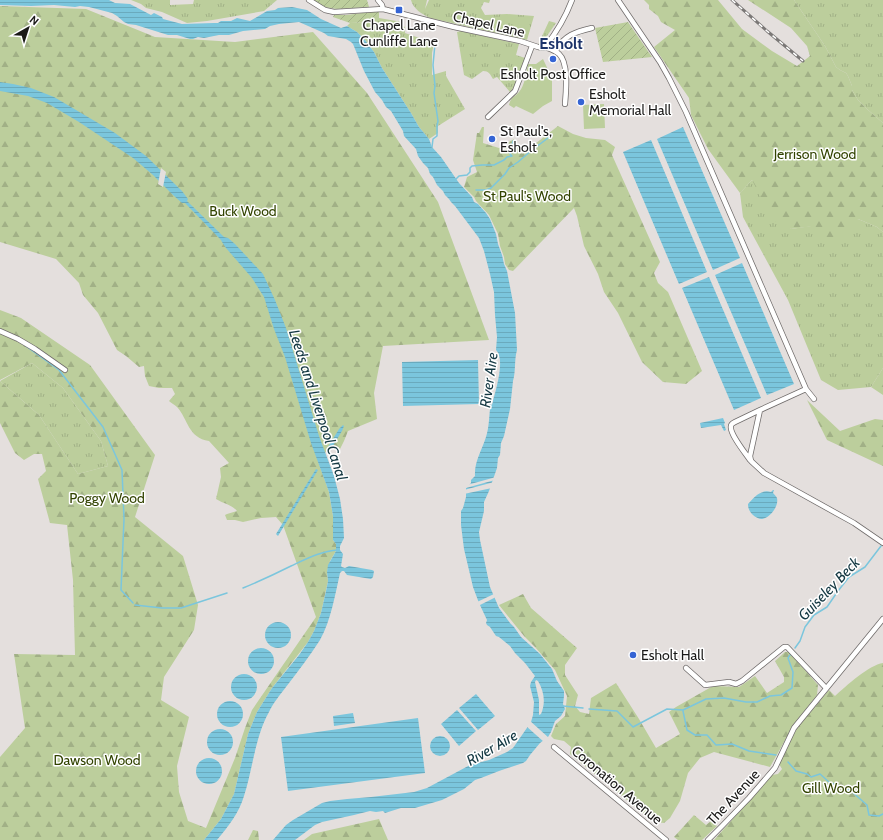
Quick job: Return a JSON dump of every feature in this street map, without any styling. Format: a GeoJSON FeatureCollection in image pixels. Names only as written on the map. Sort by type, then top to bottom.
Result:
{"type":"FeatureCollection","features":[{"type":"Feature","properties":{"kind":"street","name":"Chapel Lane"},"geometry":{"type":"LineString","coordinates":[[309,0],[325,10],[334,12],[383,9],[454,27],[520,41],[532,46],[545,47],[555,51]]}},
{"type":"Feature","properties":{"kind":"street"},"geometry":{"type":"LineString","coordinates":[[378,0],[383,9]]}},
{"type":"Feature","properties":{"kind":"street"},"geometry":{"type":"LineString","coordinates":[[545,47],[550,42],[572,0]]}},
{"type":"Feature","properties":{"kind":"street"},"geometry":{"type":"LineString","coordinates":[[618,0],[660,62],[686,112],[806,389],[814,399]]}},
{"type":"Feature","properties":{"kind":"street"},"geometry":{"type":"LineString","coordinates":[[565,104],[566,72],[561,55],[555,51],[565,38],[572,34],[592,28]]}},
{"type":"Feature","properties":{"kind":"street"},"geometry":{"type":"LineString","coordinates":[[488,117],[495,113],[515,91],[532,46]]}},
{"type":"Feature","properties":{"kind":"street"},"geometry":{"type":"LineString","coordinates":[[0,330],[35,349],[65,370]]}},
{"type":"Feature","properties":{"kind":"street"},"geometry":{"type":"LineString","coordinates":[[806,389],[735,422],[730,427],[731,430],[738,444],[751,462],[764,473],[854,523],[883,543]]}},
{"type":"Feature","properties":{"kind":"street"},"geometry":{"type":"LineString","coordinates":[[751,462],[750,456],[760,410]]}},
{"type":"Feature","properties":{"kind":"street","name":"The Avenue"},"geometry":{"type":"LineString","coordinates":[[708,840],[775,768],[794,728],[883,619]]}},
{"type":"Feature","properties":{"kind":"street"},"geometry":{"type":"LineString","coordinates":[[686,668],[705,685],[729,682],[736,684],[786,647],[826,688]]}},
{"type":"Feature","properties":{"kind":"street","name":"Coronation Avenue"},"geometry":{"type":"LineString","coordinates":[[554,747],[666,840]]}},
{"type":"Feature","properties":{"kind":"green space"},"geometry":{"type":"Polygon","coordinates":[[[131,0],[170,0],[170,5],[193,4],[194,0],[277,0],[264,11],[187,23],[162,12],[146,8],[131,0]]]}},
{"type":"Feature","properties":{"kind":"green space"},"geometry":{"type":"Polygon","coordinates":[[[313,0],[367,0],[369,7],[337,9],[324,7],[313,0]]]}},
{"type":"Feature","properties":{"kind":"green space"},"geometry":{"type":"Polygon","coordinates":[[[411,0],[427,0],[425,9],[429,0],[490,0],[489,3],[484,2],[481,8],[485,15],[507,14],[534,16],[527,40],[430,18],[416,9],[411,0]]]}},
{"type":"Feature","properties":{"kind":"green space","name":"Jerrison Wood"},"geometry":{"type":"Polygon","coordinates":[[[644,0],[718,0],[742,29],[772,51],[797,66],[810,56],[807,46],[791,28],[748,0],[794,0],[825,46],[836,67],[848,76],[852,90],[858,100],[883,123],[883,232],[877,227],[858,219],[828,244],[814,226],[791,229],[773,220],[752,180],[740,193],[708,149],[691,115],[689,98],[654,47],[675,30],[661,22],[658,16],[649,9],[649,5],[644,0]]]}},
{"type":"Feature","properties":{"kind":"green space"},"geometry":{"type":"Polygon","coordinates":[[[794,0],[883,0],[883,123],[858,100],[852,90],[848,76],[836,67],[825,46],[794,0]]]}},
{"type":"Feature","properties":{"kind":"green space","name":"Buck Wood"},"geometry":{"type":"Polygon","coordinates":[[[0,6],[86,9],[155,37],[235,42],[313,32],[367,93],[438,202],[489,340],[383,346],[374,393],[377,419],[348,431],[339,451],[331,446],[318,461],[329,492],[333,516],[333,540],[336,544],[336,551],[330,561],[327,572],[328,581],[321,613],[308,642],[272,688],[257,712],[248,734],[234,794],[221,819],[204,840],[0,840],[0,757],[25,728],[14,654],[75,655],[73,580],[67,525],[50,523],[38,479],[46,471],[42,454],[34,454],[24,460],[15,453],[0,423],[0,381],[39,415],[78,474],[108,466],[101,441],[63,388],[32,363],[0,380],[0,310],[21,318],[90,365],[155,455],[135,517],[183,556],[198,605],[194,630],[164,677],[161,700],[189,717],[177,766],[179,792],[188,821],[206,828],[235,758],[252,710],[316,617],[283,525],[276,517],[261,518],[243,522],[227,520],[225,515],[237,511],[230,505],[216,499],[221,477],[220,468],[229,463],[209,441],[202,439],[193,432],[181,412],[169,401],[175,394],[172,388],[149,386],[145,376],[144,366],[139,367],[117,350],[98,313],[83,295],[79,283],[56,259],[0,242],[0,6]]]}},
{"type":"Feature","properties":{"kind":"green space"},"geometry":{"type":"Polygon","coordinates":[[[379,11],[379,22],[350,23],[333,17],[334,15],[379,11]]]}},
{"type":"Feature","properties":{"kind":"green space"},"geometry":{"type":"Polygon","coordinates":[[[379,18],[402,22],[401,25],[405,27],[405,33],[434,43],[432,53],[432,75],[446,71],[446,76],[465,109],[438,126],[438,133],[429,139],[419,127],[382,68],[374,52],[357,32],[347,26],[350,23],[379,22],[379,18]]]}},
{"type":"Feature","properties":{"kind":"green space"},"geometry":{"type":"Polygon","coordinates":[[[549,21],[556,23],[542,43],[538,45],[549,21]]]}},
{"type":"Feature","properties":{"kind":"green space"},"geometry":{"type":"Polygon","coordinates":[[[628,22],[652,57],[603,62],[595,28],[628,22]]]}},
{"type":"Feature","properties":{"kind":"green space"},"geometry":{"type":"Polygon","coordinates":[[[461,31],[519,44],[516,55],[525,58],[517,80],[510,92],[497,77],[493,79],[488,72],[483,71],[472,79],[464,75],[457,32],[461,31]]]}},
{"type":"Feature","properties":{"kind":"green space"},"geometry":{"type":"Polygon","coordinates":[[[543,59],[552,78],[552,101],[533,114],[516,106],[514,108],[509,105],[512,98],[523,86],[528,64],[536,64],[543,59]]]}},
{"type":"Feature","properties":{"kind":"green space"},"geometry":{"type":"Polygon","coordinates":[[[604,104],[605,128],[584,129],[583,105],[604,104]]]}},
{"type":"Feature","properties":{"kind":"green space","name":"St Paul's Wood"},"geometry":{"type":"Polygon","coordinates":[[[558,126],[573,134],[586,138],[605,140],[615,147],[612,155],[660,262],[654,273],[658,283],[668,292],[702,371],[686,384],[663,382],[642,362],[618,313],[604,292],[598,274],[584,246],[574,208],[513,271],[509,270],[505,264],[498,234],[489,215],[464,187],[467,177],[477,172],[473,160],[477,133],[479,133],[482,127],[484,127],[483,143],[499,148],[514,139],[522,154],[558,126]]]}},
{"type":"Feature","properties":{"kind":"green space"},"geometry":{"type":"Polygon","coordinates":[[[752,180],[791,229],[858,219],[877,227],[883,232],[883,368],[871,387],[838,390],[821,380],[788,300],[743,217],[740,193],[752,180]]]}},
{"type":"Feature","properties":{"kind":"green space"},"geometry":{"type":"Polygon","coordinates":[[[32,363],[63,388],[101,441],[108,466],[78,474],[39,415],[0,381],[32,363]]]}},
{"type":"Feature","properties":{"kind":"green space"},"geometry":{"type":"Polygon","coordinates":[[[883,368],[883,395],[871,387],[883,368]]]}},
{"type":"Feature","properties":{"kind":"green space"},"geometry":{"type":"Polygon","coordinates":[[[807,400],[840,431],[875,419],[883,420],[883,466],[827,440],[807,400]]]}},
{"type":"Feature","properties":{"kind":"green space"},"geometry":{"type":"Polygon","coordinates":[[[523,594],[531,608],[577,648],[565,665],[565,675],[578,695],[575,706],[580,712],[589,714],[591,698],[616,683],[656,748],[680,734],[669,712],[713,686],[739,687],[755,676],[767,693],[784,682],[784,677],[775,661],[785,652],[789,652],[818,685],[817,695],[793,726],[770,767],[714,752],[700,758],[688,773],[680,801],[670,818],[664,823],[657,822],[647,816],[570,754],[571,747],[564,741],[554,739],[551,736],[556,724],[565,716],[567,696],[555,670],[524,636],[499,605],[523,594]]]}},
{"type":"Feature","properties":{"kind":"green space","name":"Gill Wood"},"geometry":{"type":"Polygon","coordinates":[[[883,663],[883,840],[714,840],[772,775],[778,774],[782,769],[779,764],[797,728],[829,690],[835,696],[865,672],[883,663]]]}},
{"type":"Feature","properties":{"kind":"green space"},"geometry":{"type":"Polygon","coordinates":[[[694,815],[706,825],[711,821],[717,826],[702,840],[678,840],[674,837],[694,815]]]}},
{"type":"Feature","properties":{"kind":"green space"},"geometry":{"type":"Polygon","coordinates":[[[379,819],[388,840],[304,840],[312,834],[379,819]]]}},
{"type":"Feature","properties":{"kind":"green space"},"geometry":{"type":"Polygon","coordinates":[[[253,830],[258,831],[259,840],[248,840],[253,830]]]}},
{"type":"Feature","properties":{"kind":"water","name":"River Aire"},"geometry":{"type":"Polygon","coordinates":[[[0,0],[109,0],[115,3],[130,4],[151,15],[154,13],[163,19],[182,24],[218,23],[221,21],[231,21],[237,18],[250,21],[267,11],[278,8],[292,7],[307,10],[321,19],[341,28],[347,26],[357,32],[374,52],[382,68],[419,127],[429,139],[432,147],[441,157],[459,183],[472,197],[474,202],[478,204],[490,219],[507,271],[515,313],[517,350],[510,409],[501,443],[497,468],[484,502],[484,511],[479,532],[480,540],[490,587],[499,608],[521,637],[540,654],[552,669],[557,681],[564,691],[563,704],[565,709],[561,716],[555,721],[548,737],[540,743],[526,761],[475,780],[464,789],[442,800],[415,808],[401,808],[385,813],[383,811],[370,811],[322,822],[315,825],[295,840],[273,840],[286,825],[322,803],[414,792],[427,788],[470,765],[489,760],[507,752],[513,748],[531,722],[533,715],[534,702],[530,686],[535,676],[510,646],[496,636],[486,623],[487,620],[473,587],[464,549],[461,525],[461,511],[466,497],[466,488],[475,476],[477,461],[488,430],[490,409],[486,406],[488,404],[492,405],[500,368],[499,355],[496,350],[497,337],[494,292],[484,251],[479,238],[437,185],[428,168],[418,156],[416,149],[404,136],[403,131],[391,111],[386,107],[375,92],[364,71],[353,44],[346,39],[328,36],[299,22],[279,24],[265,29],[243,31],[229,35],[190,39],[177,35],[168,35],[128,24],[112,13],[89,7],[54,5],[0,5],[0,0]],[[536,680],[535,682],[539,700],[539,715],[543,710],[544,701],[542,689],[536,680]]]}},
{"type":"Feature","properties":{"kind":"water"},"geometry":{"type":"Polygon","coordinates":[[[0,82],[31,88],[54,97],[115,133],[146,156],[182,191],[188,199],[187,201],[224,237],[228,238],[235,244],[263,274],[286,328],[319,436],[334,476],[343,519],[344,538],[340,546],[340,550],[343,554],[341,566],[345,568],[349,566],[374,571],[371,579],[347,575],[344,571],[340,573],[324,632],[312,652],[277,699],[264,722],[260,732],[242,802],[233,820],[217,840],[204,840],[221,819],[234,794],[248,734],[257,712],[272,688],[308,642],[321,613],[328,581],[328,565],[336,551],[336,544],[333,540],[333,516],[329,492],[311,443],[285,357],[264,297],[252,278],[221,240],[185,203],[182,203],[133,158],[79,122],[47,103],[28,96],[0,91],[0,82]]]}},
{"type":"Feature","properties":{"kind":"water"},"geometry":{"type":"Polygon","coordinates":[[[683,127],[740,258],[713,270],[657,139],[683,127]]]}},
{"type":"Feature","properties":{"kind":"water"},"geometry":{"type":"Polygon","coordinates":[[[651,140],[707,272],[679,284],[623,152],[651,140]]]}},
{"type":"Feature","properties":{"kind":"water"},"geometry":{"type":"Polygon","coordinates":[[[742,263],[794,384],[767,395],[715,275],[742,263]]]}},
{"type":"Feature","properties":{"kind":"water"},"geometry":{"type":"Polygon","coordinates":[[[709,277],[761,398],[734,410],[682,288],[709,277]]]}},
{"type":"Feature","properties":{"kind":"water"},"geometry":{"type":"Polygon","coordinates":[[[478,360],[479,404],[403,406],[402,362],[478,360]]]}},
{"type":"Feature","properties":{"kind":"water"},"geometry":{"type":"Polygon","coordinates":[[[723,418],[726,430],[724,431],[721,425],[701,428],[700,423],[723,418]]]}},
{"type":"Feature","properties":{"kind":"water"},"geometry":{"type":"Polygon","coordinates":[[[343,425],[342,431],[331,449],[328,447],[343,425]]]}},
{"type":"Feature","properties":{"kind":"water"},"geometry":{"type":"Polygon","coordinates":[[[316,469],[318,470],[278,536],[276,534],[316,469]]]}},
{"type":"Feature","properties":{"kind":"water"},"geometry":{"type":"Polygon","coordinates":[[[773,490],[773,493],[777,498],[777,505],[773,511],[765,518],[761,519],[752,514],[749,510],[748,504],[758,494],[767,491],[771,492],[773,490]]]}},
{"type":"Feature","properties":{"kind":"water"},"geometry":{"type":"Polygon","coordinates":[[[278,622],[287,626],[291,635],[287,644],[278,648],[269,644],[265,635],[269,626],[278,622]]]}},
{"type":"Feature","properties":{"kind":"water"},"geometry":{"type":"Polygon","coordinates":[[[261,648],[270,652],[274,661],[270,670],[261,674],[252,670],[248,661],[252,652],[261,648]]]}},
{"type":"Feature","properties":{"kind":"water"},"geometry":{"type":"Polygon","coordinates":[[[244,674],[253,678],[257,687],[253,696],[244,700],[235,696],[231,687],[235,678],[244,674]]]}},
{"type":"Feature","properties":{"kind":"water"},"geometry":{"type":"Polygon","coordinates":[[[476,694],[495,716],[478,730],[459,708],[476,694]]]}},
{"type":"Feature","properties":{"kind":"water"},"geometry":{"type":"Polygon","coordinates":[[[230,701],[239,705],[243,714],[239,723],[230,727],[221,723],[217,714],[221,705],[230,701]]]}},
{"type":"Feature","properties":{"kind":"water"},"geometry":{"type":"Polygon","coordinates":[[[457,710],[476,731],[459,746],[441,724],[457,710]]]}},
{"type":"Feature","properties":{"kind":"water"},"geometry":{"type":"Polygon","coordinates":[[[353,713],[355,723],[334,726],[333,716],[353,713]]]}},
{"type":"Feature","properties":{"kind":"water"},"geometry":{"type":"Polygon","coordinates":[[[418,718],[425,773],[288,791],[281,737],[418,718]]]}},
{"type":"Feature","properties":{"kind":"water"},"geometry":{"type":"Polygon","coordinates":[[[220,729],[229,733],[233,742],[229,751],[220,755],[211,751],[207,742],[211,733],[220,729]]]}},
{"type":"Feature","properties":{"kind":"water"},"geometry":{"type":"Polygon","coordinates":[[[440,736],[447,739],[450,746],[447,753],[440,756],[433,753],[430,746],[433,739],[440,736]]]}},
{"type":"Feature","properties":{"kind":"water"},"geometry":{"type":"Polygon","coordinates":[[[209,758],[218,762],[222,771],[218,780],[209,784],[200,780],[196,771],[200,762],[209,758]]]}},
{"type":"Feature","properties":{"kind":"pier"},"geometry":{"type":"Polygon","coordinates":[[[161,168],[166,172],[163,187],[158,184],[161,168]]]}},
{"type":"Feature","properties":{"kind":"pier"},"geometry":{"type":"Polygon","coordinates":[[[496,477],[495,480],[466,488],[467,485],[496,477]]]}},
{"type":"Feature","properties":{"kind":"pier"},"geometry":{"type":"Polygon","coordinates":[[[494,482],[492,488],[464,494],[464,490],[494,482]]]}},
{"type":"Feature","properties":{"kind":"pier"},"geometry":{"type":"Polygon","coordinates":[[[494,594],[496,597],[478,606],[477,602],[494,594]]]}},
{"type":"Feature","properties":{"kind":"pier"},"geometry":{"type":"Polygon","coordinates":[[[529,720],[549,738],[544,742],[526,726],[529,720]]]}},
{"type":"Feature","properties":{"kind":"waterway"},"geometry":{"type":"LineString","coordinates":[[432,147],[433,139],[437,136],[438,121],[434,93],[435,86],[433,65],[435,44]]}},
{"type":"Feature","properties":{"kind":"waterway"},"geometry":{"type":"LineString","coordinates":[[476,190],[486,190],[491,188],[509,168],[552,135]]}},
{"type":"Feature","properties":{"kind":"waterway"},"geometry":{"type":"LineString","coordinates":[[456,179],[459,176],[467,175],[472,166],[494,165],[507,157],[512,156],[510,154],[513,141]]}},
{"type":"Feature","properties":{"kind":"waterway"},"geometry":{"type":"LineString","coordinates":[[23,344],[59,370],[103,427],[122,470],[124,519],[121,590],[133,603]]}},
{"type":"Feature","properties":{"kind":"waterway","name":"Guiseley Beck"},"geometry":{"type":"LineString","coordinates":[[795,648],[800,641],[805,627],[814,615],[827,607],[849,577],[865,567],[881,546]]}},
{"type":"Feature","properties":{"kind":"waterway"},"geometry":{"type":"LineString","coordinates":[[243,588],[314,556],[338,550]]}},
{"type":"Feature","properties":{"kind":"waterway"},"geometry":{"type":"LineString","coordinates":[[135,605],[162,608],[181,608],[227,593]]}},
{"type":"Feature","properties":{"kind":"waterway","name":"Guiseley Beck"},"geometry":{"type":"LineString","coordinates":[[589,709],[617,711],[633,727],[667,709],[683,710],[706,699],[724,698],[746,702],[757,702],[770,696],[781,695],[792,688],[793,672],[788,658],[790,655]]}},
{"type":"Feature","properties":{"kind":"waterway","name":"Guiseley Beck"},"geometry":{"type":"LineString","coordinates":[[563,706],[583,708]]}},
{"type":"Feature","properties":{"kind":"waterway"},"geometry":{"type":"LineString","coordinates":[[683,711],[687,730],[695,735],[707,735],[716,745],[732,744],[749,751],[776,755]]}},
{"type":"Feature","properties":{"kind":"waterway"},"geometry":{"type":"LineString","coordinates":[[788,762],[796,771],[807,774],[811,777],[820,774],[829,782],[851,791],[867,805],[869,815],[879,816],[883,814]]}},
{"type":"Feature","properties":{"kind":"railway"},"geometry":{"type":"LineString","coordinates":[[732,0],[803,61]]}},
{"type":"Feature","properties":{"kind":"place","name":"Chapel Lane Cunliffe Lane"},"geometry":{"type":"Point","coordinates":[399,10]}},
{"type":"Feature","properties":{"kind":"place","name":"Esholt Post Office"},"geometry":{"type":"Point","coordinates":[553,59]}},
{"type":"Feature","properties":{"kind":"place","name":"Esholt Memorial Hall"},"geometry":{"type":"Point","coordinates":[581,102]}},
{"type":"Feature","properties":{"kind":"place","name":"St Paul's, Esholt"},"geometry":{"type":"Point","coordinates":[492,139]}},
{"type":"Feature","properties":{"kind":"place","name":"Esholt Hall"},"geometry":{"type":"Point","coordinates":[633,655]}},
{"type":"Feature","properties":{"kind":"district","name":"Esholt"},"geometry":{"type":"Point","coordinates":[561,43]}},
{"type":"Feature","properties":{"kind":"water label","name":"Leeds and Liverpool Canal"},"geometry":{"type":"Point","coordinates":[318,405]}},
{"type":"Feature","properties":{"kind":"park label","name":"Poggy Wood"},"geometry":{"type":"Point","coordinates":[107,498]}},
{"type":"Feature","properties":{"kind":"park label","name":"Dawson Wood"},"geometry":{"type":"Point","coordinates":[97,760]}}]}
